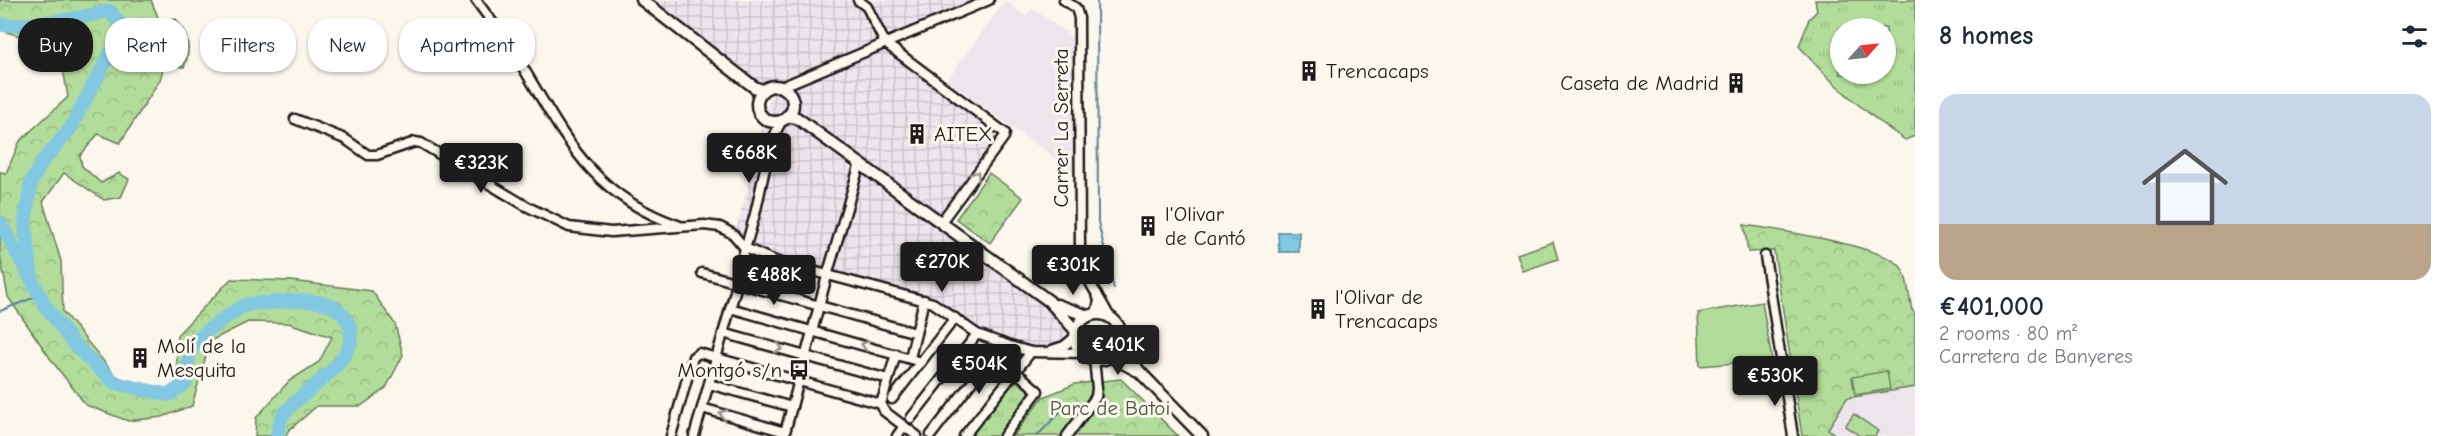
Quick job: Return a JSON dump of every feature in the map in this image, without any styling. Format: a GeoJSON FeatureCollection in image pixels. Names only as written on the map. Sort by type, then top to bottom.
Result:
{"type":"FeatureCollection","features":[{"type":"Feature","properties":{"kind":"main road"},"geometry":{"type":"LineString","coordinates":[[642,0],[758,91]]}},
{"type":"Feature","properties":{"kind":"main road"},"geometry":{"type":"LineString","coordinates":[[758,91],[772,86],[786,87],[793,102],[785,119]]}},
{"type":"Feature","properties":{"kind":"main road"},"geometry":{"type":"LineString","coordinates":[[758,91],[757,108],[763,118],[785,119],[860,163],[1049,301],[1075,334]]}},
{"type":"Feature","properties":{"kind":"main road"},"geometry":{"type":"LineString","coordinates":[[1049,301],[1092,315],[1110,318],[1119,328],[1120,342],[1139,371],[1202,436]]}},
{"type":"Feature","properties":{"kind":"main road"},"geometry":{"type":"LineString","coordinates":[[1092,315],[1078,324],[1075,334],[1077,348],[1082,353],[1094,360],[1110,356],[1120,342]]}},
{"type":"Feature","properties":{"kind":"main road"},"geometry":{"type":"LineString","coordinates":[[1110,356],[1139,371]]}},
{"type":"Feature","properties":{"kind":"street"},"geometry":{"type":"LineString","coordinates":[[476,0],[510,46],[558,129],[611,190],[644,210],[683,227]]}},
{"type":"Feature","properties":{"kind":"street"},"geometry":{"type":"LineString","coordinates":[[858,0],[867,7],[885,43],[1005,133],[941,222]]}},
{"type":"Feature","properties":{"kind":"street"},"geometry":{"type":"LineString","coordinates":[[786,87],[989,0]]}},
{"type":"Feature","properties":{"kind":"street","name":"Carrer La Serreta"},"geometry":{"type":"LineString","coordinates":[[1064,0],[1076,8],[1079,18],[1080,257],[1084,272],[1110,318]]}},
{"type":"Feature","properties":{"kind":"street"},"geometry":{"type":"LineString","coordinates":[[295,119],[345,139],[368,155],[377,155],[415,142],[422,143],[526,206],[569,226],[611,232],[704,225],[720,227],[733,234],[745,248],[788,265],[936,304],[977,334],[1028,355],[1064,346],[1075,334]]}},
{"type":"Feature","properties":{"kind":"street"},"geometry":{"type":"LineString","coordinates":[[706,436],[695,434],[736,288],[735,282],[785,119]]}},
{"type":"Feature","properties":{"kind":"street"},"geometry":{"type":"LineString","coordinates":[[702,408],[784,434],[860,163]]}},
{"type":"Feature","properties":{"kind":"street"},"geometry":{"type":"LineString","coordinates":[[1765,256],[1793,436]]}},
{"type":"Feature","properties":{"kind":"street"},"geometry":{"type":"LineString","coordinates":[[780,295],[788,265]]}},
{"type":"Feature","properties":{"kind":"street"},"geometry":{"type":"LineString","coordinates":[[702,273],[916,333]]}},
{"type":"Feature","properties":{"kind":"street"},"geometry":{"type":"LineString","coordinates":[[1092,315],[1099,301],[1097,293]]}},
{"type":"Feature","properties":{"kind":"street"},"geometry":{"type":"LineString","coordinates":[[910,358],[924,300]]}},
{"type":"Feature","properties":{"kind":"street"},"geometry":{"type":"LineString","coordinates":[[730,308],[921,362]]}},
{"type":"Feature","properties":{"kind":"street"},"geometry":{"type":"LineString","coordinates":[[892,399],[955,318]]}},
{"type":"Feature","properties":{"kind":"street"},"geometry":{"type":"LineString","coordinates":[[723,333],[888,379]]}},
{"type":"Feature","properties":{"kind":"street"},"geometry":{"type":"LineString","coordinates":[[911,418],[977,334]]}},
{"type":"Feature","properties":{"kind":"street"},"geometry":{"type":"LineString","coordinates":[[931,435],[1002,343]]}},
{"type":"Feature","properties":{"kind":"street"},"geometry":{"type":"LineString","coordinates":[[1047,351],[1082,353]]}},
{"type":"Feature","properties":{"kind":"street"},"geometry":{"type":"LineString","coordinates":[[670,436],[693,357],[699,353],[881,404]]}},
{"type":"Feature","properties":{"kind":"street"},"geometry":{"type":"LineString","coordinates":[[896,354],[881,404],[882,409],[917,436]]}},
{"type":"Feature","properties":{"kind":"street"},"geometry":{"type":"LineString","coordinates":[[964,436],[1028,355]]}},
{"type":"Feature","properties":{"kind":"street"},"geometry":{"type":"LineString","coordinates":[[1067,436],[1096,397],[1094,360]]}},
{"type":"Feature","properties":{"kind":"street"},"geometry":{"type":"LineString","coordinates":[[1004,436],[1038,391],[1015,371]]}},
{"type":"Feature","properties":{"kind":"street"},"geometry":{"type":"LineString","coordinates":[[709,384],[792,407]]}},
{"type":"Feature","properties":{"kind":"street"},"geometry":{"type":"LineString","coordinates":[[897,436],[904,426]]}},
{"type":"Feature","properties":{"kind":"shaded area"},"geometry":{"type":"Polygon","coordinates":[[[646,0],[990,0],[886,43],[1007,132],[941,222],[1100,337],[1040,353],[977,334],[937,306],[755,254],[736,231],[771,95],[646,0]]]}},
{"type":"Feature","properties":{"kind":"shaded area"},"geometry":{"type":"Polygon","coordinates":[[[1005,1],[1026,16],[1032,8],[1074,38],[1074,172],[947,80],[1005,1]]]}},
{"type":"Feature","properties":{"kind":"shaded area"},"geometry":{"type":"Polygon","coordinates":[[[1915,387],[1915,436],[1837,436],[1828,430],[1847,398],[1915,387]]]}},
{"type":"Feature","properties":{"kind":"green space"},"geometry":{"type":"Polygon","coordinates":[[[0,0],[151,0],[158,18],[105,18],[105,72],[162,72],[160,80],[120,143],[98,134],[80,156],[82,166],[101,183],[119,173],[129,179],[121,197],[104,200],[64,173],[43,202],[61,261],[63,312],[115,375],[155,396],[177,384],[177,335],[231,279],[291,281],[372,291],[395,324],[403,355],[386,388],[361,406],[317,406],[288,431],[286,436],[255,436],[256,418],[289,381],[319,362],[332,337],[288,323],[248,322],[210,341],[192,406],[162,417],[128,421],[86,405],[52,361],[8,297],[0,255],[0,172],[6,173],[20,141],[68,97],[64,72],[93,72],[93,18],[18,18],[18,36],[0,30],[0,0]]]}},
{"type":"Feature","properties":{"kind":"green space"},"geometry":{"type":"Polygon","coordinates":[[[1815,0],[1915,0],[1915,136],[1905,140],[1835,84],[1896,84],[1896,18],[1830,18],[1830,79],[1799,46],[1809,19],[1817,11],[1815,0]]]}},
{"type":"Feature","properties":{"kind":"green space"},"geometry":{"type":"Polygon","coordinates":[[[989,173],[1023,198],[990,243],[956,219],[989,173]]]}},
{"type":"Feature","properties":{"kind":"green space"},"geometry":{"type":"Polygon","coordinates":[[[1744,225],[1802,234],[1851,245],[1889,259],[1900,266],[1907,281],[1912,310],[1915,313],[1915,387],[1847,398],[1828,429],[1837,436],[1802,436],[1774,251],[1748,252],[1744,225]]]}},
{"type":"Feature","properties":{"kind":"green space"},"geometry":{"type":"Polygon","coordinates":[[[1553,242],[1558,259],[1523,271],[1517,254],[1553,242]]]}},
{"type":"Feature","properties":{"kind":"green space"},"geometry":{"type":"Polygon","coordinates":[[[1762,302],[1772,360],[1700,366],[1698,313],[1762,302]]]}},
{"type":"Feature","properties":{"kind":"green space"},"geometry":{"type":"Polygon","coordinates":[[[1887,371],[1890,389],[1855,395],[1852,377],[1887,371]]]}},
{"type":"Feature","properties":{"kind":"green space"},"geometry":{"type":"Polygon","coordinates":[[[1015,376],[1033,393],[1000,436],[969,436],[1015,376]]]}},
{"type":"Feature","properties":{"kind":"green space","name":"Parc de Batoi"},"geometry":{"type":"Polygon","coordinates":[[[1121,379],[1178,436],[1013,436],[1043,397],[1075,384],[1121,379]]]}},
{"type":"Feature","properties":{"kind":"green space"},"geometry":{"type":"Polygon","coordinates":[[[1854,414],[1878,431],[1875,436],[1860,436],[1845,426],[1854,414]]]}},
{"type":"Feature","properties":{"kind":"water"},"geometry":{"type":"Polygon","coordinates":[[[1278,232],[1299,232],[1299,252],[1279,252],[1278,232]]]}},
{"type":"Feature","properties":{"kind":"waterway"},"geometry":{"type":"LineString","coordinates":[[1097,0],[1098,222],[1114,289]]}},
{"type":"Feature","properties":{"kind":"waterway"},"geometry":{"type":"LineString","coordinates":[[0,25],[55,21],[110,11],[118,21],[121,33],[70,129],[42,162],[31,183],[25,222],[32,281]]}},
{"type":"Feature","properties":{"kind":"waterway"},"geometry":{"type":"LineString","coordinates":[[0,222],[43,301]]}},
{"type":"Feature","properties":{"kind":"waterway"},"geometry":{"type":"LineString","coordinates":[[0,311],[40,295]]}},
{"type":"Feature","properties":{"kind":"waterway"},"geometry":{"type":"LineString","coordinates":[[44,304],[76,347],[115,383],[169,395],[186,383],[189,357],[194,343],[241,307],[254,303],[303,301],[327,304],[337,309],[345,316],[350,327],[351,340],[346,352],[338,364],[284,414],[277,436]]}},
{"type":"Feature","properties":{"kind":"waterway"},"geometry":{"type":"LineString","coordinates":[[1037,436],[1062,410]]}},
{"type":"Feature","properties":{"kind":"place","name":"Trencacaps"},"geometry":{"type":"Point","coordinates":[1309,71]}},
{"type":"Feature","properties":{"kind":"place","name":"Caseta de Madrid"},"geometry":{"type":"Point","coordinates":[1736,83]}},
{"type":"Feature","properties":{"kind":"place","name":"AITEX"},"geometry":{"type":"Point","coordinates":[917,134]}},
{"type":"Feature","properties":{"kind":"place","name":"l'Olivar de Cantó"},"geometry":{"type":"Point","coordinates":[1148,226]}},
{"type":"Feature","properties":{"kind":"place","name":"l'Olivar de Trencacaps"},"geometry":{"type":"Point","coordinates":[1318,309]}},
{"type":"Feature","properties":{"kind":"place","name":"Molí de la Mesquita"},"geometry":{"type":"Point","coordinates":[140,358]}},
{"type":"Feature","properties":{"kind":"place","name":"Montgó s/n"},"geometry":{"type":"Point","coordinates":[799,370]}}]}
